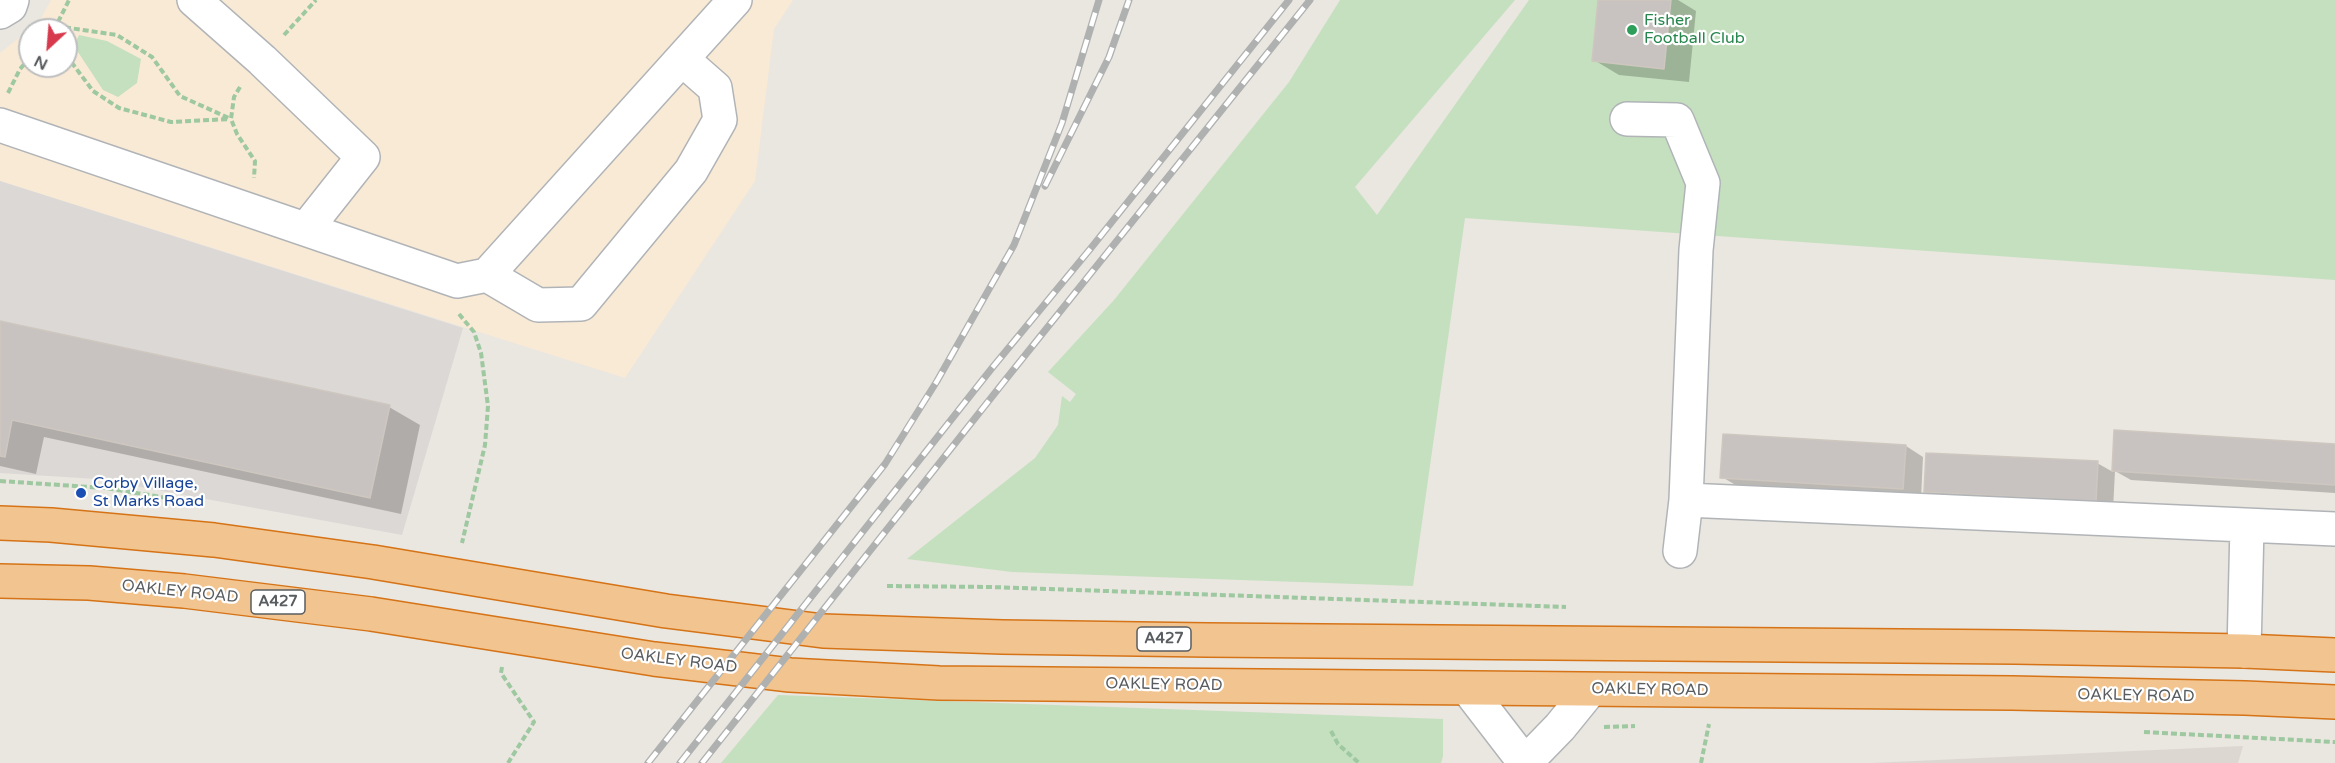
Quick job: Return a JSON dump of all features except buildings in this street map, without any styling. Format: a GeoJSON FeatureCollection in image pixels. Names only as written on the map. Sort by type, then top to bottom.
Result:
{"type":"FeatureCollection","features":[{"type":"Feature","properties":{"kind":"highway","name":"A427"},"geometry":{"type":"LineString","coordinates":[[0,523],[51,525],[214,540],[373,562],[666,611],[824,631],[1002,637],[2015,646],[2335,655]]}},
{"type":"Feature","properties":{"kind":"highway","name":"OAKLEY ROAD"},"geometry":{"type":"LineString","coordinates":[[0,581],[89,583],[196,592],[371,614],[654,659],[790,675],[939,683],[2024,694],[2335,702]]}},
{"type":"Feature","properties":{"kind":"street"},"geometry":{"type":"LineString","coordinates":[[0,12],[10,6],[12,0]]}},
{"type":"Feature","properties":{"kind":"street"},"geometry":{"type":"LineString","coordinates":[[194,0],[262,60],[363,157],[306,229]]}},
{"type":"Feature","properties":{"kind":"street"},"geometry":{"type":"LineString","coordinates":[[3,112],[306,229],[457,281],[487,275],[735,0]]}},
{"type":"Feature","properties":{"kind":"street"},"geometry":{"type":"LineString","coordinates":[[487,275],[538,305],[580,304],[691,171],[720,120],[715,88],[682,59]]}},
{"type":"Feature","properties":{"kind":"street"},"geometry":{"type":"LineString","coordinates":[[1627,119],[1677,120],[1703,183],[1696,250],[1686,500],[1680,551]]}},
{"type":"Feature","properties":{"kind":"street"},"geometry":{"type":"LineString","coordinates":[[1686,500],[2335,529]]}},
{"type":"Feature","properties":{"kind":"street"},"geometry":{"type":"LineString","coordinates":[[2244,651],[2247,526]]}},
{"type":"Feature","properties":{"kind":"street"},"geometry":{"type":"LineString","coordinates":[[1468,689],[1525,763],[1560,727],[1590,690]]}},
{"type":"Feature","properties":{"kind":"path"},"geometry":{"type":"LineString","coordinates":[[60,18],[69,0]]}},
{"type":"Feature","properties":{"kind":"path"},"geometry":{"type":"LineString","coordinates":[[78,31],[117,35],[152,57],[180,96],[231,119],[171,122],[119,108],[93,91],[78,71]]}},
{"type":"Feature","properties":{"kind":"path"},"geometry":{"type":"LineString","coordinates":[[3,112],[18,74]]}},
{"type":"Feature","properties":{"kind":"path"},"geometry":{"type":"LineString","coordinates":[[455,309],[474,332],[481,353],[488,406],[485,445],[460,552]]}},
{"type":"Feature","properties":{"kind":"path"},"geometry":{"type":"LineString","coordinates":[[887,586],[991,586],[1573,607]]}},
{"type":"Feature","properties":{"kind":"path"},"geometry":{"type":"LineString","coordinates":[[501,673],[534,722],[508,763]]}},
{"type":"Feature","properties":{"kind":"path"},"geometry":{"type":"LineString","coordinates":[[1698,724],[1711,724],[1701,763]]}},
{"type":"Feature","properties":{"kind":"path"},"geometry":{"type":"LineString","coordinates":[[1596,727],[1641,726]]}},
{"type":"Feature","properties":{"kind":"path"},"geometry":{"type":"LineString","coordinates":[[1331,731],[1338,744],[1359,763]]}},
{"type":"Feature","properties":{"kind":"path"},"geometry":{"type":"LineString","coordinates":[[2133,732],[2335,742]]}},
{"type":"Feature","properties":{"kind":"shaded area"},"geometry":{"type":"Polygon","coordinates":[[[51,0],[793,0],[774,29],[755,181],[625,378],[0,181],[0,53],[18,39],[18,78],[78,78],[78,18],[41,18],[51,0]]]}},
{"type":"Feature","properties":{"kind":"shaded area"},"geometry":{"type":"Polygon","coordinates":[[[0,181],[463,328],[402,535],[97,479],[0,473],[0,181]]]}},
{"type":"Feature","properties":{"kind":"shaded area"},"geometry":{"type":"Polygon","coordinates":[[[2243,746],[2238,763],[1871,763],[2243,746]]]}},
{"type":"Feature","properties":{"kind":"green space"},"geometry":{"type":"Polygon","coordinates":[[[1340,0],[1515,0],[1355,187],[1377,215],[1529,0],[2335,0],[2335,280],[1465,218],[1413,586],[1012,572],[907,559],[1035,458],[1058,425],[1062,396],[1070,402],[1076,394],[1048,372],[1114,300],[1289,82],[1340,0]]]}},
{"type":"Feature","properties":{"kind":"green space"},"geometry":{"type":"Polygon","coordinates":[[[79,35],[107,41],[141,59],[137,83],[118,97],[103,90],[78,52],[79,35]]]}},
{"type":"Feature","properties":{"kind":"green space"},"geometry":{"type":"Polygon","coordinates":[[[778,695],[1443,719],[1443,756],[1441,763],[721,763],[778,695]]]}},
{"type":"Feature","properties":{"kind":"railway"},"geometry":{"type":"LineString","coordinates":[[648,763],[885,464],[937,381],[1014,245],[1062,123],[1099,0]]}},
{"type":"Feature","properties":{"kind":"railway"},"geometry":{"type":"LineString","coordinates":[[1045,186],[1109,57],[1129,0]]}},
{"type":"Feature","properties":{"kind":"railway"},"geometry":{"type":"LineString","coordinates":[[680,763],[992,368],[1289,0]]}},
{"type":"Feature","properties":{"kind":"railway"},"geometry":{"type":"LineString","coordinates":[[702,763],[1310,0]]}},
{"type":"Feature","properties":{"kind":"place","name":"Fisher Football Club"},"geometry":{"type":"Point","coordinates":[1632,30]}},
{"type":"Feature","properties":{"kind":"place","name":"Corby Village, St Marks Road"},"geometry":{"type":"Point","coordinates":[81,493]}}]}
